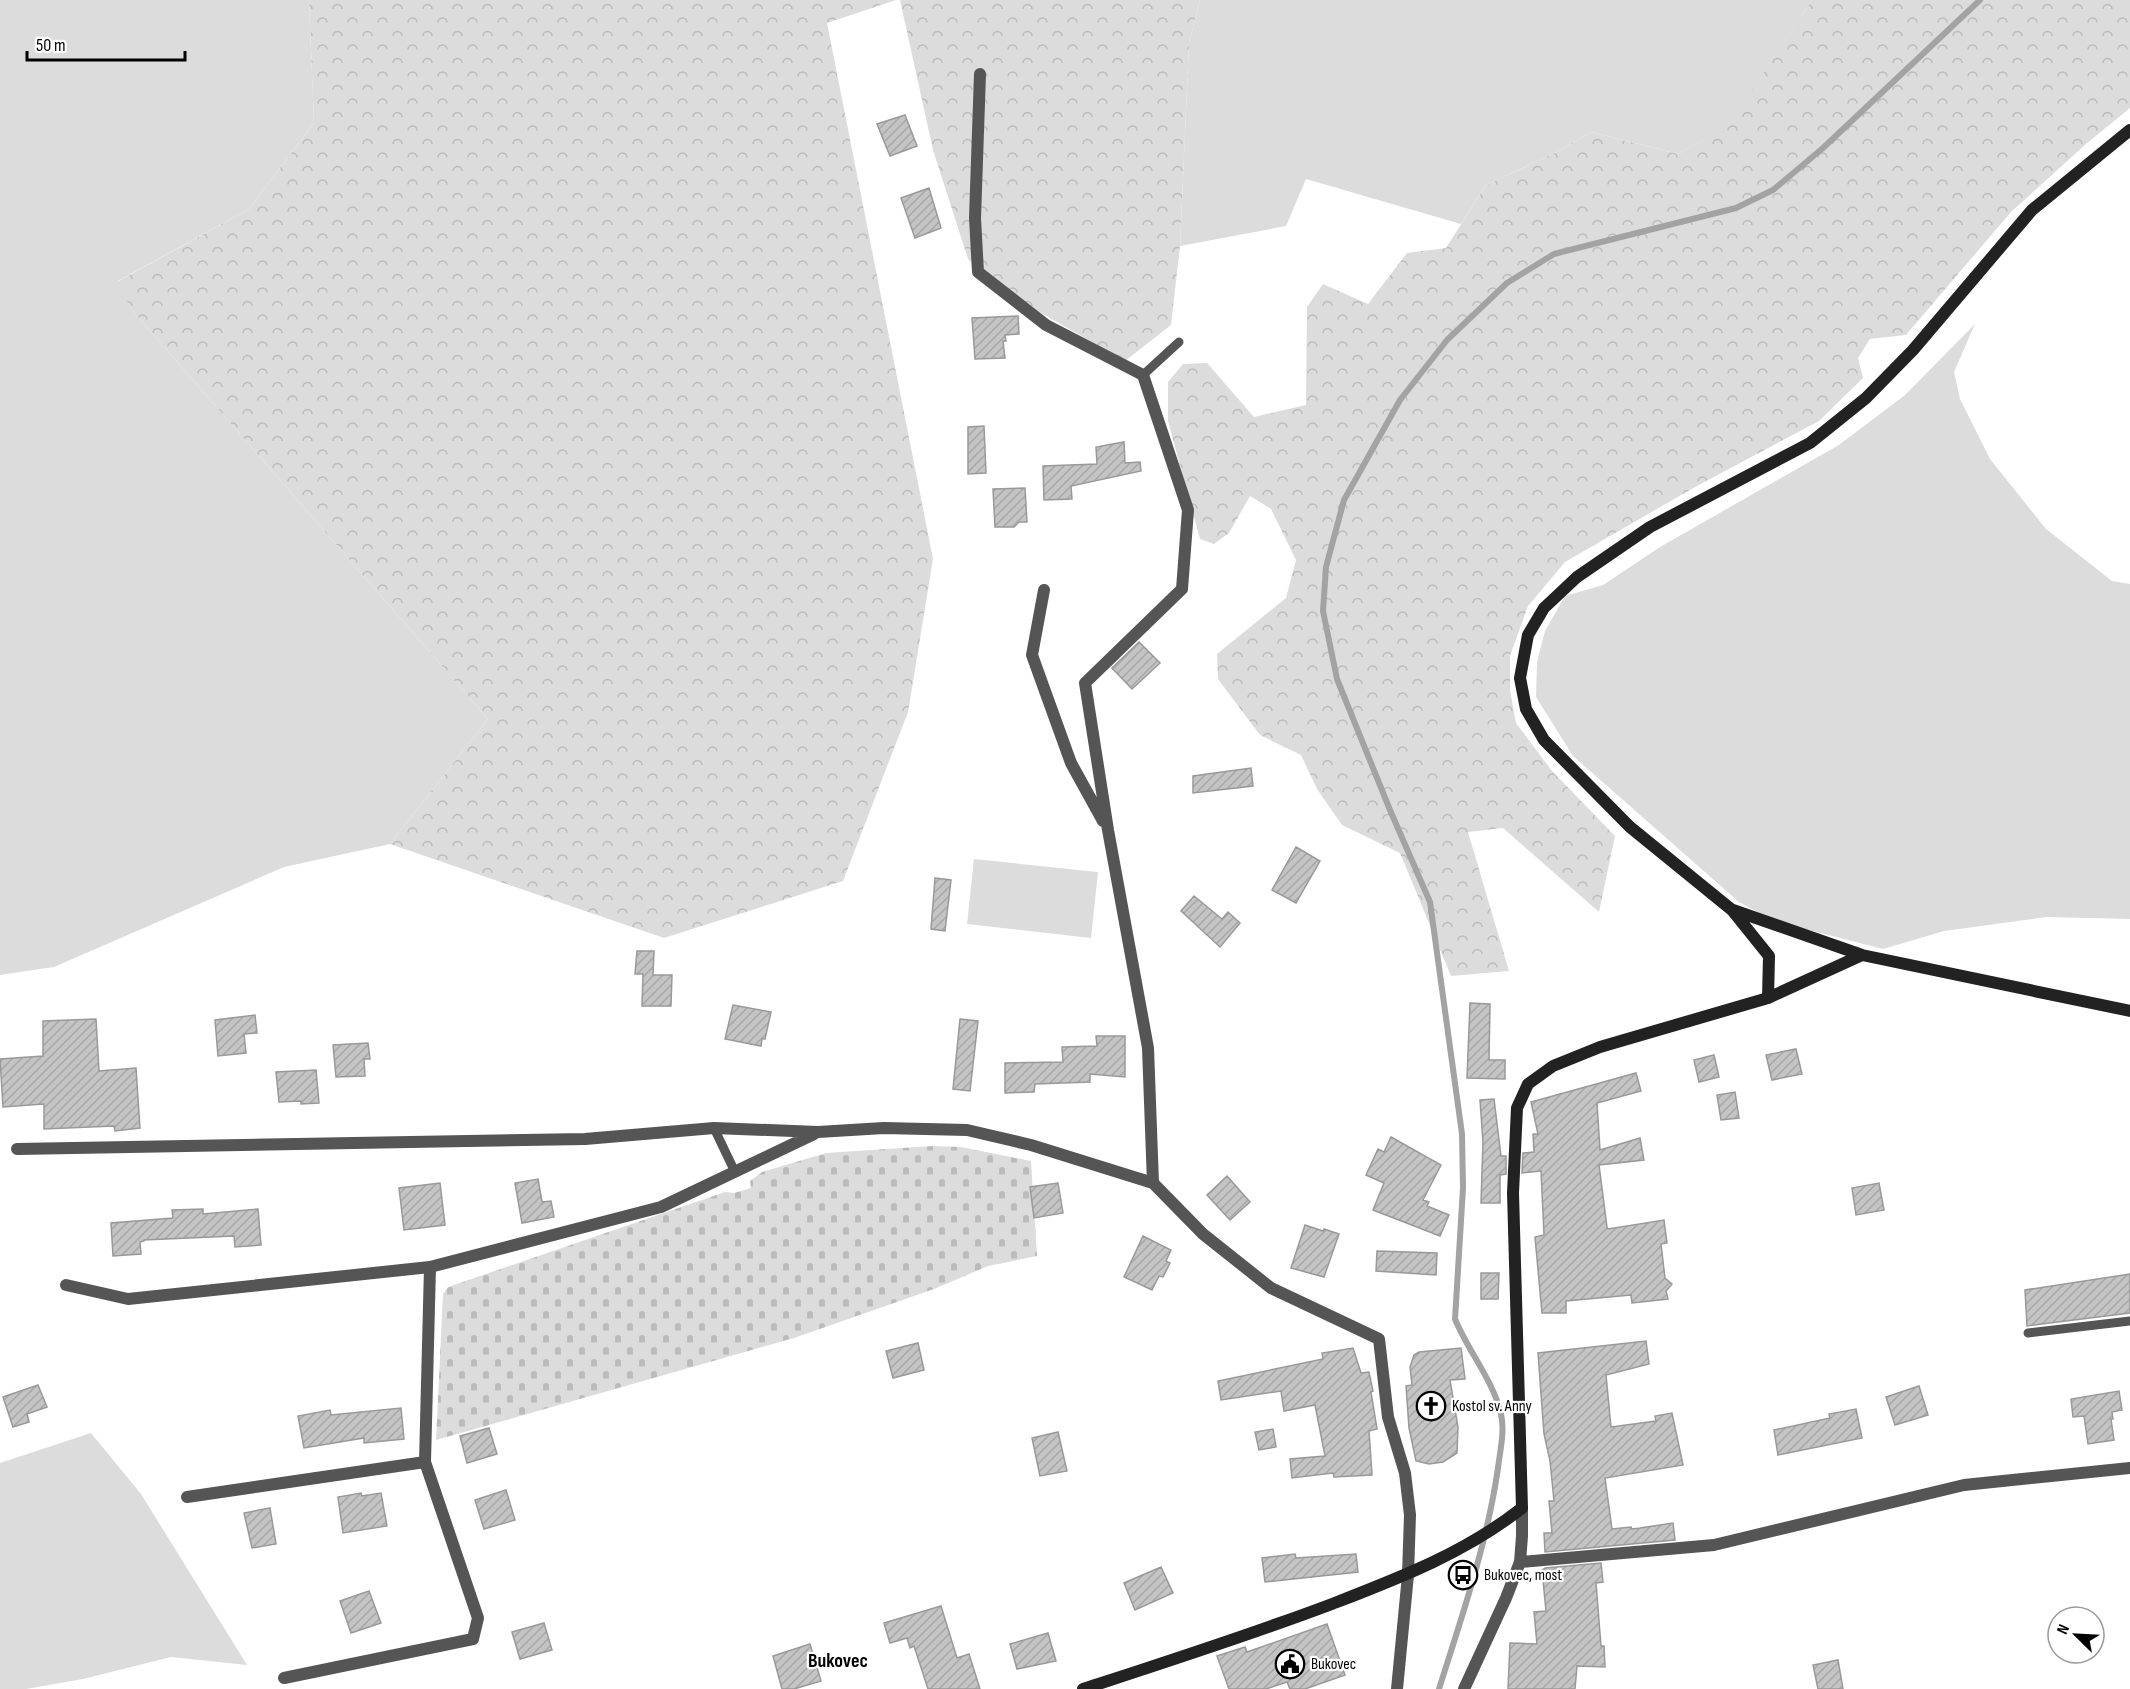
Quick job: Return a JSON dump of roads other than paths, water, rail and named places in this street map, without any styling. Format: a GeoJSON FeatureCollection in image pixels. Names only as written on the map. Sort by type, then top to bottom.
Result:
{"type":"FeatureCollection","features":[{"type":"Feature","properties":{"kind":"street"},"geometry":{"type":"LineString","coordinates":[[980,74],[975,218],[978,272],[1046,325],[1143,375],[1188,510],[1182,589],[1085,683],[1108,830],[1148,1048],[1153,1183]]}},
{"type":"Feature","properties":{"kind":"street"},"geometry":{"type":"LineString","coordinates":[[1768,998],[1769,956],[1732,910],[1630,827],[1544,740],[1526,709],[1520,678],[1528,635],[1544,608],[1577,577],[1650,527],[1810,443],[1866,398],[1913,350],[2032,210],[2130,130]]}},
{"type":"Feature","properties":{"kind":"street"},"geometry":{"type":"LineString","coordinates":[[1044,590],[1032,655],[1071,763],[1108,830]]}},
{"type":"Feature","properties":{"kind":"street"},"geometry":{"type":"LineString","coordinates":[[1732,910],[1862,956],[2130,1011]]}},
{"type":"Feature","properties":{"kind":"street"},"geometry":{"type":"LineString","coordinates":[[1464,1689],[1520,1562],[1522,1508],[1513,1192],[1517,1108],[1528,1084],[1553,1066],[1600,1047],[1768,998],[1862,956]]}},
{"type":"Feature","properties":{"kind":"street"},"geometry":{"type":"LineString","coordinates":[[17,1149],[585,1139],[714,1128],[818,1132],[884,1128],[967,1130],[1031,1145],[1153,1183],[1203,1234],[1271,1288],[1379,1340],[1388,1418],[1405,1473],[1410,1515],[1408,1575],[1397,1689]]}},
{"type":"Feature","properties":{"kind":"street"},"geometry":{"type":"LineString","coordinates":[[66,1285],[128,1299],[430,1267],[661,1207],[818,1132]]}},
{"type":"Feature","properties":{"kind":"street"},"geometry":{"type":"LineString","coordinates":[[284,1678],[473,1639],[478,1618],[425,1462],[430,1267]]}},
{"type":"Feature","properties":{"kind":"street"},"geometry":{"type":"LineString","coordinates":[[188,1497],[425,1462]]}},
{"type":"Feature","properties":{"kind":"street"},"geometry":{"type":"LineString","coordinates":[[1520,1562],[1714,1545],[1964,1485],[2130,1468]]}},
{"type":"Feature","properties":{"kind":"street"},"geometry":{"type":"LineString","coordinates":[[1083,1689],[1251,1635],[1408,1575],[1468,1545],[1522,1508]]}},
{"type":"Feature","properties":{"kind":"lane"},"geometry":{"type":"LineString","coordinates":[[1143,375],[1179,342]]}},
{"type":"Feature","properties":{"kind":"lane"},"geometry":{"type":"LineString","coordinates":[[714,1128],[735,1172]]}},
{"type":"Feature","properties":{"kind":"lane"},"geometry":{"type":"LineString","coordinates":[[2028,1333],[2130,1321]]}},
{"type":"Feature","properties":{"kind":"waterway"},"geometry":{"type":"LineString","coordinates":[[1439,1689],[1473,1580],[1487,1524],[1501,1448],[1502,1421],[1492,1389],[1455,1319],[1463,1188],[1462,1134],[1430,902],[1337,679],[1323,611],[1326,567],[1344,500],[1400,400],[1447,340],[1507,283],[1554,254],[1736,208],[1773,190],[1823,148],[1980,0]]}},
{"type":"Feature","properties":{"kind":"place","name":"Kostol sv. Anny"},"geometry":{"type":"Point","coordinates":[1431,1406]}},
{"type":"Feature","properties":{"kind":"place","name":"Bukovec, most"},"geometry":{"type":"Point","coordinates":[1463,1575]}},
{"type":"Feature","properties":{"kind":"place","name":"Bukovec"},"geometry":{"type":"Point","coordinates":[1290,1664]}},
{"type":"Feature","properties":{"kind":"district","name":"Bukovec"},"geometry":{"type":"Point","coordinates":[838,1661]}}]}
